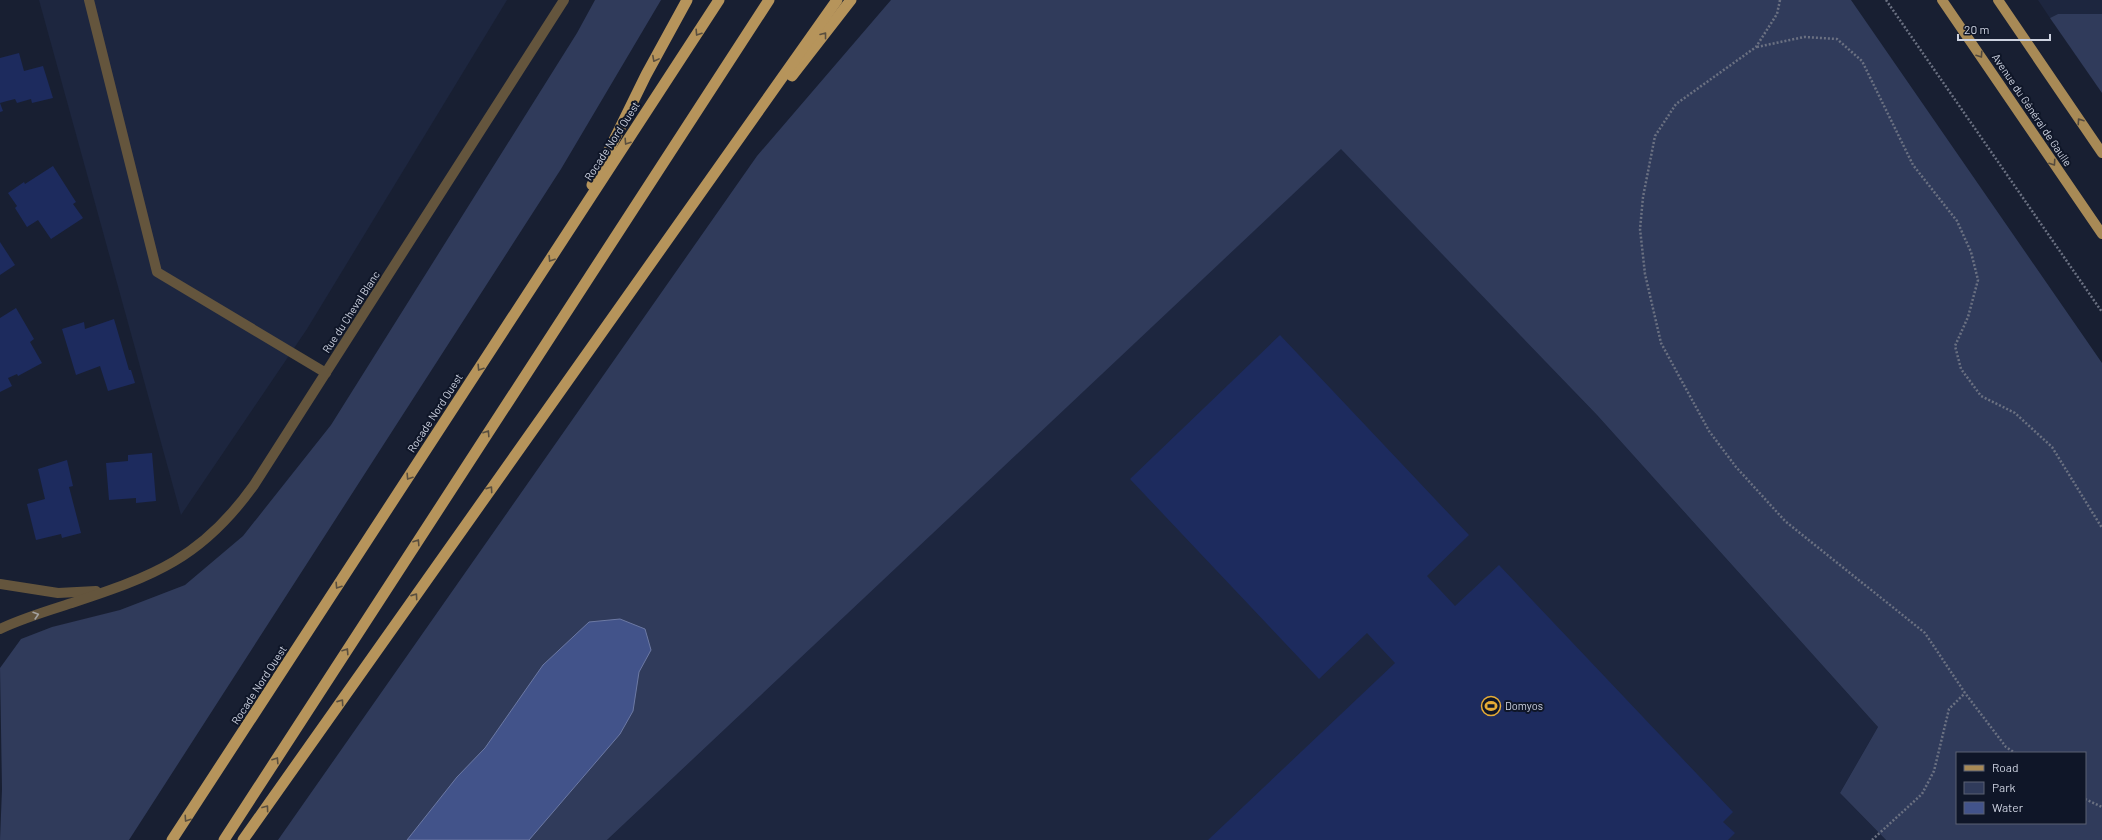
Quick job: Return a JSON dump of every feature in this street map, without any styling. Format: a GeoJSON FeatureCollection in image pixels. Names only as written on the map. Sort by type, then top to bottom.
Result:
{"type":"FeatureCollection","features":[{"type":"Feature","properties":{"kind":"highway"},"geometry":{"type":"LineString","coordinates":[[572,226],[636,95],[686,0]]}},
{"type":"Feature","properties":{"kind":"highway","name":"Rocade Nord Ouest"},"geometry":{"type":"LineString","coordinates":[[172,840],[719,0]]}},
{"type":"Feature","properties":{"kind":"highway"},"geometry":{"type":"LineString","coordinates":[[224,840],[769,0]]}},
{"type":"Feature","properties":{"kind":"highway"},"geometry":{"type":"LineString","coordinates":[[243,840],[688,209],[838,0]]}},
{"type":"Feature","properties":{"kind":"highway"},"geometry":{"type":"LineString","coordinates":[[688,209],[851,0]]}},
{"type":"Feature","properties":{"kind":"main road","name":"Avenue du Général de Gaulle"},"geometry":{"type":"LineString","coordinates":[[1942,0],[2102,234]]}},
{"type":"Feature","properties":{"kind":"main road"},"geometry":{"type":"LineString","coordinates":[[1998,0],[2102,153]]}},
{"type":"Feature","properties":{"kind":"street"},"geometry":{"type":"LineString","coordinates":[[88,0],[157,272],[326,373]]}},
{"type":"Feature","properties":{"kind":"street","name":"Rue du Cheval Blanc"},"geometry":{"type":"LineString","coordinates":[[0,629],[21,619],[112,590],[150,575],[172,563],[213,534],[230,516],[254,485],[564,0]]}},
{"type":"Feature","properties":{"kind":"street","name":"Rue du Cheval Blanc"},"geometry":{"type":"LineString","coordinates":[[0,584],[58,593],[112,590]]}},
{"type":"Feature","properties":{"kind":"path"},"geometry":{"type":"LineString","coordinates":[[1780,0],[1777,14],[1756,47],[1676,104],[1655,136],[1643,197],[1640,229],[1645,274],[1661,343],[1709,431],[1736,466],[1785,520],[1925,633],[1965,694],[2006,747],[2014,752]]}},
{"type":"Feature","properties":{"kind":"path"},"geometry":{"type":"LineString","coordinates":[[1886,0],[2102,312]]}},
{"type":"Feature","properties":{"kind":"path"},"geometry":{"type":"LineString","coordinates":[[1756,47],[1804,37],[1837,39],[1862,61],[1913,165],[1957,221],[1971,252],[1978,280],[1968,318],[1955,346],[1961,370],[1981,396],[2015,413],[2052,447],[2102,528]]}},
{"type":"Feature","properties":{"kind":"path"},"geometry":{"type":"LineString","coordinates":[[1872,840],[1922,794],[1934,771],[1949,709],[1965,694]]}},
{"type":"Feature","properties":{"kind":"path"},"geometry":{"type":"LineString","coordinates":[[2086,799],[2102,807]]}},
{"type":"Feature","properties":{"kind":"shaded area"},"geometry":{"type":"Polygon","coordinates":[[[39,0],[507,0],[307,329],[181,515],[39,0]]]}},
{"type":"Feature","properties":{"kind":"shaded area"},"geometry":{"type":"Polygon","coordinates":[[[2038,0],[2102,0],[2102,14],[2058,14],[2050,18],[2038,0]]]}},
{"type":"Feature","properties":{"kind":"shaded area"},"geometry":{"type":"Polygon","coordinates":[[[1341,148],[1597,415],[1878,727],[1840,793],[1886,840],[607,840],[1341,148]]]}},
{"type":"Feature","properties":{"kind":"green space"},"geometry":{"type":"Polygon","coordinates":[[[595,0],[661,0],[561,169],[129,840],[0,840],[2,789],[0,668],[21,639],[52,627],[120,610],[185,585],[243,536],[331,425],[577,33],[595,0]]]}},
{"type":"Feature","properties":{"kind":"green space"},"geometry":{"type":"Polygon","coordinates":[[[891,0],[1851,0],[2102,363],[2102,840],[1886,840],[1840,793],[1878,727],[1597,415],[1341,149],[607,840],[278,840],[757,156],[891,0]]]}},
{"type":"Feature","properties":{"kind":"green space"},"geometry":{"type":"Polygon","coordinates":[[[2058,14],[2102,14],[2102,93],[2050,18],[2058,14]]]}},
{"type":"Feature","properties":{"kind":"water"},"geometry":{"type":"Polygon","coordinates":[[[620,619],[645,629],[651,650],[639,672],[633,711],[620,734],[529,840],[407,840],[457,777],[485,748],[543,665],[589,622],[620,619]]]}},
{"type":"Feature","properties":{"kind":"building"},"geometry":{"type":"Polygon","coordinates":[[[19,53],[24,71],[43,66],[53,98],[32,103],[31,99],[17,103],[15,99],[0,103],[0,58],[19,53]]]}},
{"type":"Feature","properties":{"kind":"building"},"geometry":{"type":"Polygon","coordinates":[[[0,103],[3,111],[0,112],[0,103]]]}},
{"type":"Feature","properties":{"kind":"building"},"geometry":{"type":"Polygon","coordinates":[[[53,166],[76,202],[73,204],[83,218],[51,239],[38,220],[27,227],[15,208],[17,206],[8,193],[24,182],[25,184],[53,166]]]}},
{"type":"Feature","properties":{"kind":"building"},"geometry":{"type":"Polygon","coordinates":[[[0,242],[15,265],[0,275],[0,242]]]}},
{"type":"Feature","properties":{"kind":"building"},"geometry":{"type":"Polygon","coordinates":[[[16,308],[34,339],[30,342],[42,363],[18,376],[17,374],[8,378],[12,386],[0,392],[0,318],[16,308]]]}},
{"type":"Feature","properties":{"kind":"building"},"geometry":{"type":"Polygon","coordinates":[[[114,319],[129,370],[131,370],[135,383],[108,391],[100,366],[76,375],[62,329],[84,322],[85,329],[114,319]]]}},
{"type":"Feature","properties":{"kind":"building"},"geometry":{"type":"Polygon","coordinates":[[[1280,335],[1469,535],[1427,576],[1455,606],[1499,565],[1733,812],[1723,822],[1735,833],[1728,840],[1208,840],[1395,663],[1367,633],[1319,679],[1130,479],[1280,335]]]}},
{"type":"Feature","properties":{"kind":"building"},"geometry":{"type":"Polygon","coordinates":[[[152,453],[156,501],[136,503],[136,498],[109,500],[106,463],[128,461],[128,455],[152,453]]]}},
{"type":"Feature","properties":{"kind":"building"},"geometry":{"type":"Polygon","coordinates":[[[67,460],[73,486],[69,487],[81,533],[62,538],[61,534],[36,540],[27,504],[45,499],[38,469],[67,460]]]}},
{"type":"Feature","properties":{"kind":"place","name":"Domyos"},"geometry":{"type":"Point","coordinates":[1491,706]}}]}
